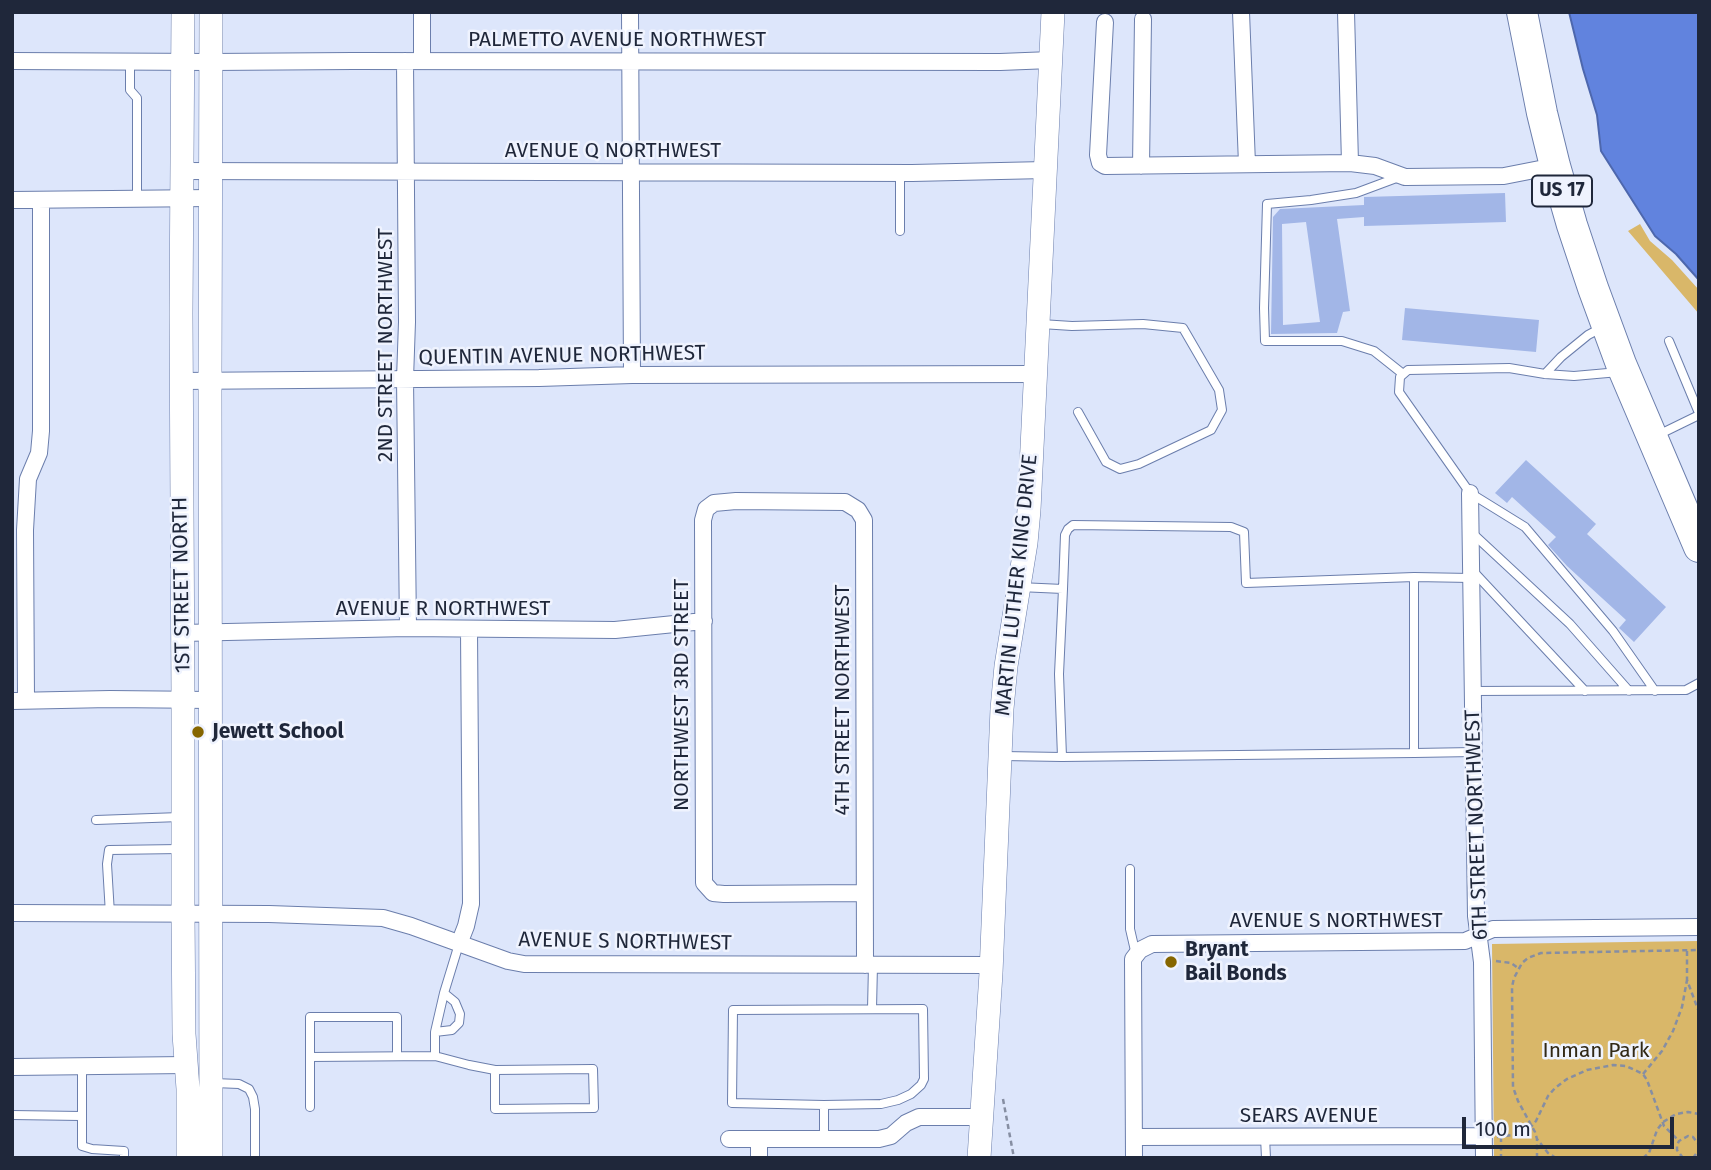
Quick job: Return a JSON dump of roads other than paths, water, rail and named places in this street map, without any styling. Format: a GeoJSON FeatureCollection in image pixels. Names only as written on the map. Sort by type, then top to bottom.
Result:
{"type":"FeatureCollection","features":[{"type":"Feature","properties":{"kind":"highway","name":"US 17"},"geometry":{"type":"LineString","coordinates":[[1522,12],[1542,113],[1572,225],[1623,368],[1699,547]]}},
{"type":"Feature","properties":{"kind":"main road","name":"1ST STREET NORTH"},"geometry":{"type":"LineString","coordinates":[[183,12],[183,915],[188,1158]]}},
{"type":"Feature","properties":{"kind":"main road","name":"1ST STREET NORTH"},"geometry":{"type":"LineString","coordinates":[[211,12],[211,1158]]}},
{"type":"Feature","properties":{"kind":"main road","name":"MARTIN LUTHER KING DRIVE"},"geometry":{"type":"LineString","coordinates":[[979,1158],[991,965],[1002,709],[1029,510],[1053,12]]}},
{"type":"Feature","properties":{"kind":"street"},"geometry":{"type":"LineString","coordinates":[[422,12],[422,61]]}},
{"type":"Feature","properties":{"kind":"street"},"geometry":{"type":"LineString","coordinates":[[630,12],[632,375]]}},
{"type":"Feature","properties":{"kind":"street"},"geometry":{"type":"LineString","coordinates":[[1241,12],[1247,164]]}},
{"type":"Feature","properties":{"kind":"street"},"geometry":{"type":"LineString","coordinates":[[1346,12],[1350,163]]}},
{"type":"Feature","properties":{"kind":"street"},"geometry":{"type":"LineString","coordinates":[[1141,166],[1143,19]]}},
{"type":"Feature","properties":{"kind":"street"},"geometry":{"type":"LineString","coordinates":[[1105,22],[1098,155],[1100,163],[1105,166],[1350,163],[1375,166],[1402,176],[1504,176],[1555,166]]}},
{"type":"Feature","properties":{"kind":"street","name":"PALMETTO AVENUE NORTHWEST"},"geometry":{"type":"LineString","coordinates":[[12,61],[1051,60]]}},
{"type":"Feature","properties":{"kind":"street","name":"2ND STREET NORTHWEST"},"geometry":{"type":"LineString","coordinates":[[405,61],[408,628]]}},
{"type":"Feature","properties":{"kind":"street","name":"AVENUE Q NORTHWEST"},"geometry":{"type":"LineString","coordinates":[[181,171],[900,173],[1045,170]]}},
{"type":"Feature","properties":{"kind":"street"},"geometry":{"type":"LineString","coordinates":[[12,200],[211,198]]}},
{"type":"Feature","properties":{"kind":"street"},"geometry":{"type":"LineString","coordinates":[[41,200],[41,431],[39,453],[28,480],[19,701],[211,701]]}},
{"type":"Feature","properties":{"kind":"street","name":"QUENTIN AVENUE NORTHWEST"},"geometry":{"type":"LineString","coordinates":[[181,381],[1036,373]]}},
{"type":"Feature","properties":{"kind":"street","name":"6TH STREET NORTHWEST"},"geometry":{"type":"LineString","coordinates":[[1470,493],[1476,916],[1482,962],[1484,1158]]}},
{"type":"Feature","properties":{"kind":"street","name":"4TH STREET NORTHWEST"},"geometry":{"type":"LineString","coordinates":[[709,506],[736,501],[845,502],[856,508],[863,520],[864,893],[869,965]]}},
{"type":"Feature","properties":{"kind":"street","name":"NORTHWEST 3RD STREET"},"geometry":{"type":"LineString","coordinates":[[709,506],[703,520],[704,883],[713,893],[724,894],[864,893]]}},
{"type":"Feature","properties":{"kind":"street","name":"AVENUE R NORTHWEST"},"geometry":{"type":"LineString","coordinates":[[182,633],[408,628],[615,630],[704,621]]}},
{"type":"Feature","properties":{"kind":"street"},"geometry":{"type":"LineString","coordinates":[[459,944],[471,904],[469,630]]}},
{"type":"Feature","properties":{"kind":"street","name":"AVENUE S NORTHWEST"},"geometry":{"type":"LineString","coordinates":[[12,913],[383,918],[523,964],[991,965]]}},
{"type":"Feature","properties":{"kind":"street","name":"AVENUE S NORTHWEST"},"geometry":{"type":"LineString","coordinates":[[1138,953],[1152,944],[1163,943],[1465,941],[1493,929],[1699,927]]}},
{"type":"Feature","properties":{"kind":"street"},"geometry":{"type":"LineString","coordinates":[[1134,1158],[1133,959],[1138,953]]}},
{"type":"Feature","properties":{"kind":"street"},"geometry":{"type":"LineString","coordinates":[[12,1067],[186,1065]]}},
{"type":"Feature","properties":{"kind":"street"},"geometry":{"type":"LineString","coordinates":[[729,1139],[879,1139],[891,1136],[905,1123],[919,1118],[981,1116]]}},
{"type":"Feature","properties":{"kind":"street","name":"SEARS AVENUE"},"geometry":{"type":"LineString","coordinates":[[1134,1137],[1484,1136]]}},
{"type":"Feature","properties":{"kind":"street"},"geometry":{"type":"LineString","coordinates":[[759,1139],[759,1158]]}},
{"type":"Feature","properties":{"kind":"lane"},"geometry":{"type":"LineString","coordinates":[[130,62],[130,90],[137,98],[137,199]]}},
{"type":"Feature","properties":{"kind":"lane"},"geometry":{"type":"LineString","coordinates":[[900,173],[900,231]]}},
{"type":"Feature","properties":{"kind":"lane"},"geometry":{"type":"LineString","coordinates":[[1402,176],[1356,192],[1267,204],[1264,308],[1265,341],[1342,341],[1374,351],[1403,374]]}},
{"type":"Feature","properties":{"kind":"lane"},"geometry":{"type":"LineString","coordinates":[[1038,324],[1143,324],[1182,328],[1219,390],[1222,410],[1211,430],[1139,464],[1120,469],[1106,462],[1078,412]]}},
{"type":"Feature","properties":{"kind":"lane"},"geometry":{"type":"LineString","coordinates":[[1545,373],[1588,335],[1607,325]]}},
{"type":"Feature","properties":{"kind":"lane"},"geometry":{"type":"LineString","coordinates":[[1652,437],[1699,414],[1669,341]]}},
{"type":"Feature","properties":{"kind":"lane"},"geometry":{"type":"LineString","coordinates":[[1623,368],[1574,376],[1509,368],[1408,370],[1400,377],[1399,392],[1470,493],[1525,527],[1613,631],[1655,691]]}},
{"type":"Feature","properties":{"kind":"lane"},"geometry":{"type":"LineString","coordinates":[[1062,757],[1059,674],[1065,535],[1073,525],[1231,527],[1244,532],[1246,583],[1471,574],[1585,691]]}},
{"type":"Feature","properties":{"kind":"lane"},"geometry":{"type":"LineString","coordinates":[[1470,531],[1570,624],[1629,691]]}},
{"type":"Feature","properties":{"kind":"lane"},"geometry":{"type":"LineString","coordinates":[[1414,577],[1414,753]]}},
{"type":"Feature","properties":{"kind":"lane"},"geometry":{"type":"LineString","coordinates":[[1019,587],[1063,589]]}},
{"type":"Feature","properties":{"kind":"lane"},"geometry":{"type":"LineString","coordinates":[[1473,691],[1686,690],[1699,683]]}},
{"type":"Feature","properties":{"kind":"lane"},"geometry":{"type":"LineString","coordinates":[[1000,757],[1474,752]]}},
{"type":"Feature","properties":{"kind":"lane"},"geometry":{"type":"LineString","coordinates":[[96,820],[183,817]]}},
{"type":"Feature","properties":{"kind":"lane"},"geometry":{"type":"LineString","coordinates":[[110,915],[107,864],[109,850],[183,849]]}},
{"type":"Feature","properties":{"kind":"lane"},"geometry":{"type":"LineString","coordinates":[[1129,869],[1130,929],[1138,953]]}},
{"type":"Feature","properties":{"kind":"lane"},"geometry":{"type":"LineString","coordinates":[[435,1056],[435,1032],[459,944]]}},
{"type":"Feature","properties":{"kind":"lane"},"geometry":{"type":"LineString","coordinates":[[869,965],[872,1009]]}},
{"type":"Feature","properties":{"kind":"lane"},"geometry":{"type":"LineString","coordinates":[[435,1032],[452,1030],[459,1023],[460,1014],[455,1002],[444,993]]}},
{"type":"Feature","properties":{"kind":"lane"},"geometry":{"type":"LineString","coordinates":[[923,1009],[924,1079],[921,1085],[911,1094],[881,1104],[824,1105],[732,1103],[733,1010],[923,1009]]}},
{"type":"Feature","properties":{"kind":"lane"},"geometry":{"type":"LineString","coordinates":[[310,1107],[310,1017],[397,1017],[397,1056]]}},
{"type":"Feature","properties":{"kind":"lane"},"geometry":{"type":"LineString","coordinates":[[310,1057],[435,1056],[495,1070],[593,1069],[594,1108],[495,1109],[495,1070]]}},
{"type":"Feature","properties":{"kind":"lane"},"geometry":{"type":"LineString","coordinates":[[82,1066],[82,1146],[124,1151],[124,1158]]}},
{"type":"Feature","properties":{"kind":"lane"},"geometry":{"type":"LineString","coordinates":[[211,1083],[239,1084],[248,1089],[253,1097],[255,1158]]}},
{"type":"Feature","properties":{"kind":"lane"},"geometry":{"type":"LineString","coordinates":[[824,1105],[824,1139]]}},
{"type":"Feature","properties":{"kind":"lane"},"geometry":{"type":"LineString","coordinates":[[12,1115],[81,1116]]}},
{"type":"Feature","properties":{"kind":"lane"},"geometry":{"type":"LineString","coordinates":[[1265,1137],[1266,1158]]}},
{"type":"Feature","properties":{"kind":"water"},"geometry":{"type":"Polygon","coordinates":[[[1569,12],[1699,12],[1699,280],[1676,254],[1655,236],[1601,151],[1597,115],[1569,12]]]}},
{"type":"Feature","properties":{"kind":"place","name":"Jewett School"},"geometry":{"type":"Point","coordinates":[198,732]}},
{"type":"Feature","properties":{"kind":"place","name":"Bryant Bail Bonds"},"geometry":{"type":"Point","coordinates":[1171,962]}},
{"type":"Feature","properties":{"kind":"park label","name":"Inman Park"},"geometry":{"type":"Point","coordinates":[1596,1051]}}]}
